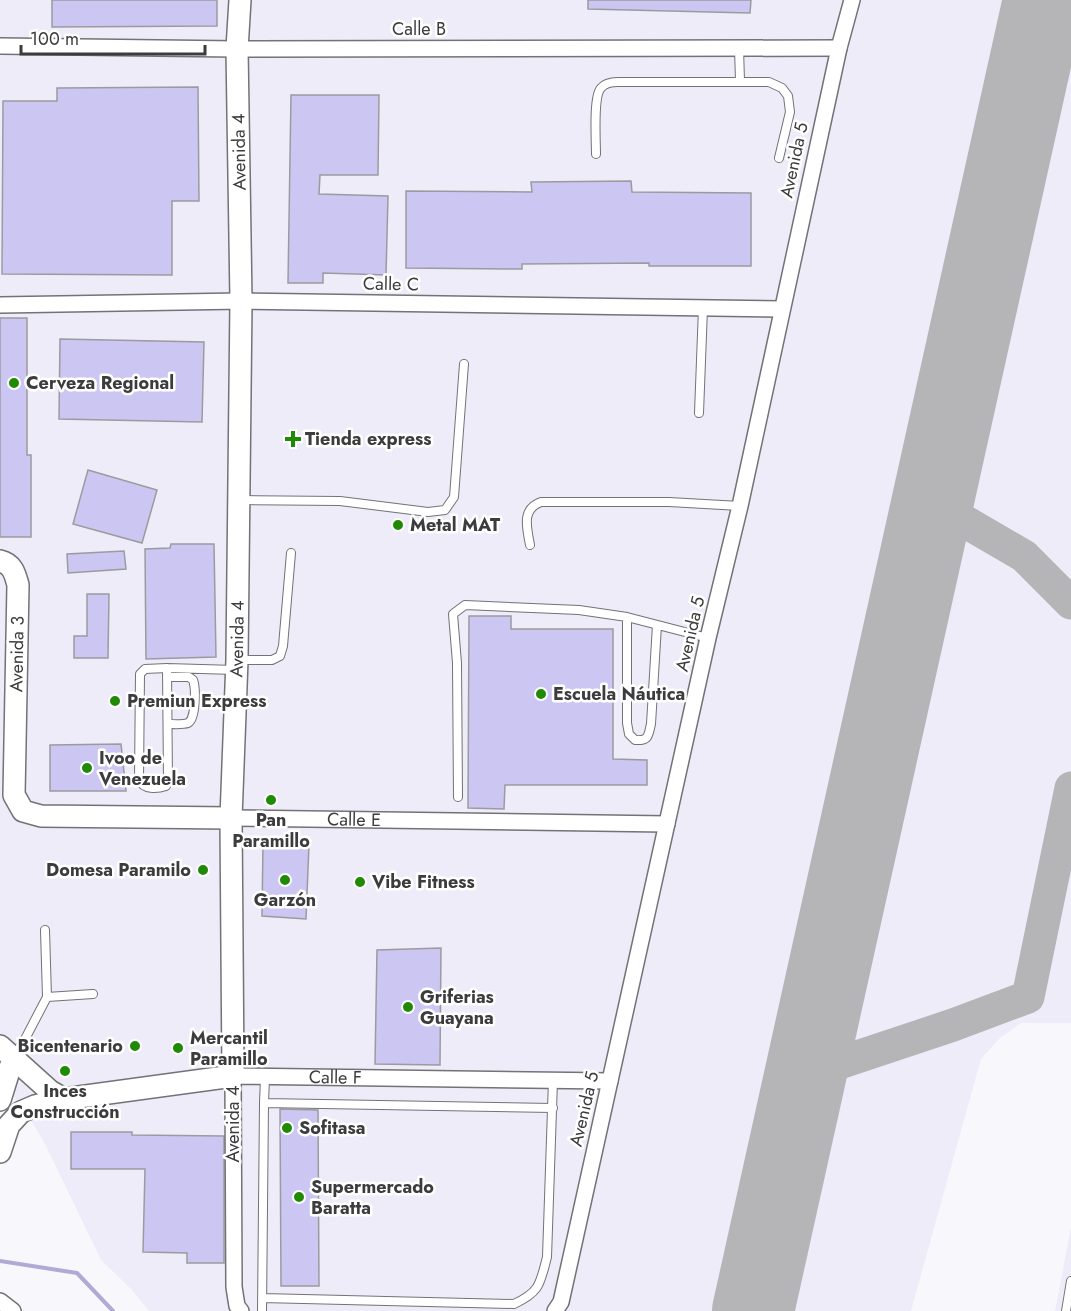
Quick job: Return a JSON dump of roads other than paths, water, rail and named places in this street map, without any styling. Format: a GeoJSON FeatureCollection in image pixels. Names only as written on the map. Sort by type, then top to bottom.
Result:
{"type":"FeatureCollection","features":[{"type":"Feature","properties":{"kind":"main road","name":"Avenida 4"},"geometry":{"type":"LineString","coordinates":[[233,1076],[231,818],[237,665],[241,302],[237,49],[240,0]]}},
{"type":"Feature","properties":{"kind":"main road","name":"Avenida 3"},"geometry":{"type":"LineString","coordinates":[[0,561],[6,562],[15,571],[18,585],[14,795],[23,811],[41,816]]}},
{"type":"Feature","properties":{"kind":"main road","name":"Calle E"},"geometry":{"type":"LineString","coordinates":[[41,816],[231,818]]}},
{"type":"Feature","properties":{"kind":"main road"},"geometry":{"type":"LineString","coordinates":[[6,1052],[50,1091],[64,1099]]}},
{"type":"Feature","properties":{"kind":"main road"},"geometry":{"type":"LineString","coordinates":[[0,1100],[6,1052]]}},
{"type":"Feature","properties":{"kind":"main road","name":"Calle F"},"geometry":{"type":"LineString","coordinates":[[0,1152],[9,1125],[21,1112],[35,1106],[64,1099],[233,1076]]}},
{"type":"Feature","properties":{"kind":"street","name":"Avenida 5"},"geometry":{"type":"LineString","coordinates":[[555,1311],[561,1302],[708,638],[740,506],[838,48],[852,0]]}},
{"type":"Feature","properties":{"kind":"street","name":"Calle B"},"geometry":{"type":"LineString","coordinates":[[0,45],[237,49],[838,48]]}},
{"type":"Feature","properties":{"kind":"street","name":"Calle C"},"geometry":{"type":"LineString","coordinates":[[0,305],[241,302],[782,309]]}},
{"type":"Feature","properties":{"kind":"street","name":"Calle E"},"geometry":{"type":"LineString","coordinates":[[231,818],[667,824]]}},
{"type":"Feature","properties":{"kind":"street","name":"Calle F"},"geometry":{"type":"LineString","coordinates":[[233,1076],[610,1081]]}},
{"type":"Feature","properties":{"kind":"street","name":"Avenida 4"},"geometry":{"type":"LineString","coordinates":[[233,1076],[234,1287],[237,1306],[241,1311]]}},
{"type":"Feature","properties":{"kind":"street"},"geometry":{"type":"LineString","coordinates":[[0,1301],[13,1311]]}},
{"type":"Feature","properties":{"kind":"lane"},"geometry":{"type":"LineString","coordinates":[[739,48],[740,81]]}},
{"type":"Feature","properties":{"kind":"lane"},"geometry":{"type":"LineString","coordinates":[[596,154],[596,98],[599,89],[608,83],[740,81],[769,82],[782,88],[788,96],[790,112],[779,158]]}},
{"type":"Feature","properties":{"kind":"lane"},"geometry":{"type":"LineString","coordinates":[[699,413],[703,308]]}},
{"type":"Feature","properties":{"kind":"lane"},"geometry":{"type":"LineString","coordinates":[[238,500],[340,501],[428,512],[445,510],[454,497],[464,364]]}},
{"type":"Feature","properties":{"kind":"lane"},"geometry":{"type":"LineString","coordinates":[[530,545],[527,515],[534,504],[542,502],[669,502],[740,506]]}},
{"type":"Feature","properties":{"kind":"lane"},"geometry":{"type":"LineString","coordinates":[[167,668],[168,781],[162,788],[146,788],[139,780],[140,674],[145,669],[167,668],[237,665],[272,660],[280,656],[283,646],[291,552]]}},
{"type":"Feature","properties":{"kind":"lane"},"geometry":{"type":"LineString","coordinates":[[458,797],[457,663],[453,614],[465,605],[579,610],[627,617],[708,638]]}},
{"type":"Feature","properties":{"kind":"lane"},"geometry":{"type":"LineString","coordinates":[[627,617],[627,723],[629,734],[635,740],[647,738],[651,724],[657,625]]}},
{"type":"Feature","properties":{"kind":"lane"},"geometry":{"type":"LineString","coordinates":[[167,677],[189,677],[195,686],[191,721],[168,724]]}},
{"type":"Feature","properties":{"kind":"lane"},"geometry":{"type":"LineString","coordinates":[[6,1052],[24,1041],[46,997],[45,930]]}},
{"type":"Feature","properties":{"kind":"lane"},"geometry":{"type":"LineString","coordinates":[[46,997],[93,994]]}},
{"type":"Feature","properties":{"kind":"lane"},"geometry":{"type":"LineString","coordinates":[[262,1311],[265,1077]]}},
{"type":"Feature","properties":{"kind":"lane"},"geometry":{"type":"LineString","coordinates":[[262,1298],[514,1305],[530,1297],[541,1283],[546,1257],[553,1080]]}},
{"type":"Feature","properties":{"kind":"lane"},"geometry":{"type":"LineString","coordinates":[[264,1103],[553,1108]]}},
{"type":"Feature","properties":{"kind":"lane"},"geometry":{"type":"LineString","coordinates":[[1066,1311],[1071,1281]]}},
{"type":"Feature","properties":{"kind":"waterway"},"geometry":{"type":"LineString","coordinates":[[0,1261],[77,1273],[113,1311]]}},
{"type":"Feature","properties":{"kind":"place","name":"Cerveza Regional"},"geometry":{"type":"Point","coordinates":[14,383]}},
{"type":"Feature","properties":{"kind":"place","name":"Tienda express"},"geometry":{"type":"Point","coordinates":[293,439]}},
{"type":"Feature","properties":{"kind":"place","name":"Metal MAT"},"geometry":{"type":"Point","coordinates":[398,525]}},
{"type":"Feature","properties":{"kind":"place","name":"Escuela Náutica"},"geometry":{"type":"Point","coordinates":[541,694]}},
{"type":"Feature","properties":{"kind":"place","name":"Premiun Express"},"geometry":{"type":"Point","coordinates":[115,701]}},
{"type":"Feature","properties":{"kind":"place","name":"Ivoo de Venezuela"},"geometry":{"type":"Point","coordinates":[87,768]}},
{"type":"Feature","properties":{"kind":"place","name":"Pan Paramillo"},"geometry":{"type":"Point","coordinates":[271,800]}},
{"type":"Feature","properties":{"kind":"place","name":"Domesa Paramilo"},"geometry":{"type":"Point","coordinates":[203,870]}},
{"type":"Feature","properties":{"kind":"place","name":"Garzón"},"geometry":{"type":"Point","coordinates":[285,880]}},
{"type":"Feature","properties":{"kind":"place","name":"Vibe Fitness"},"geometry":{"type":"Point","coordinates":[360,882]}},
{"type":"Feature","properties":{"kind":"place","name":"Griferias Guayana"},"geometry":{"type":"Point","coordinates":[408,1007]}},
{"type":"Feature","properties":{"kind":"place","name":"Bicentenario"},"geometry":{"type":"Point","coordinates":[135,1046]}},
{"type":"Feature","properties":{"kind":"place","name":"Mercantil Paramillo"},"geometry":{"type":"Point","coordinates":[178,1048]}},
{"type":"Feature","properties":{"kind":"place","name":"Inces Construcción"},"geometry":{"type":"Point","coordinates":[65,1071]}},
{"type":"Feature","properties":{"kind":"place","name":"Sofitasa"},"geometry":{"type":"Point","coordinates":[287,1128]}},
{"type":"Feature","properties":{"kind":"place","name":"Supermercado Baratta"},"geometry":{"type":"Point","coordinates":[299,1197]}}]}
